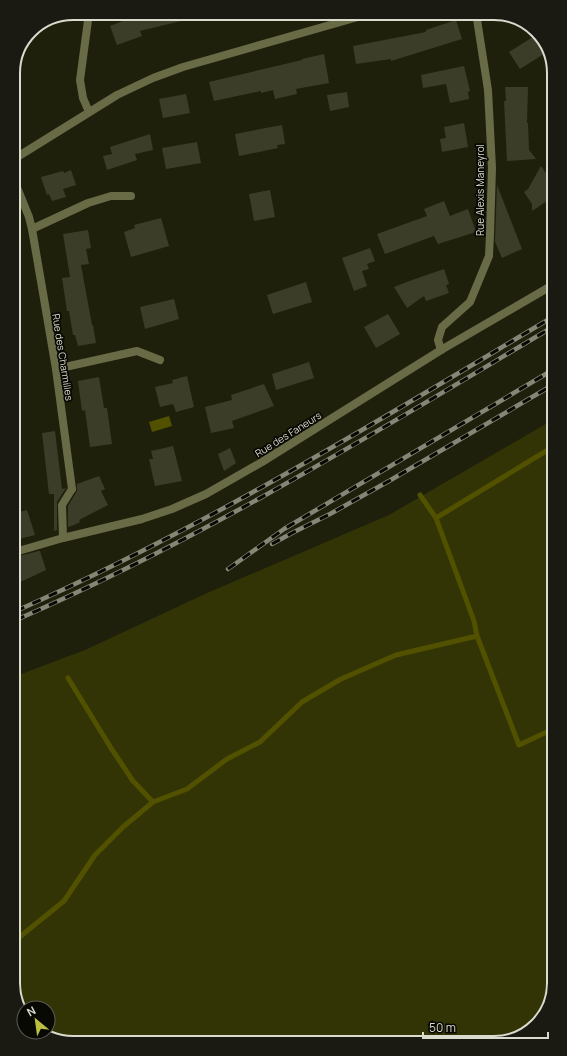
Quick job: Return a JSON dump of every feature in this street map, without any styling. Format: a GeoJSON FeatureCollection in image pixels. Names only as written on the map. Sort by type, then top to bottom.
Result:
{"type":"FeatureCollection","features":[{"type":"Feature","properties":{"kind":"street"},"geometry":{"type":"LineString","coordinates":[[88,20],[80,80],[83,98],[89,112]]}},
{"type":"Feature","properties":{"kind":"street"},"geometry":{"type":"LineString","coordinates":[[20,156],[117,95],[153,78],[183,67],[348,20]]}},
{"type":"Feature","properties":{"kind":"street","name":"Rue Alexis Maneyrol"},"geometry":{"type":"LineString","coordinates":[[442,350],[438,340],[442,327],[470,302],[489,256],[492,168],[491,144],[488,90],[477,20]]}},
{"type":"Feature","properties":{"kind":"street","name":"Rue des Charmilles"},"geometry":{"type":"LineString","coordinates":[[20,195],[32,228],[56,369],[72,489],[62,505],[63,538]]}},
{"type":"Feature","properties":{"kind":"street"},"geometry":{"type":"LineString","coordinates":[[32,228],[88,203],[111,196],[131,196]]}},
{"type":"Feature","properties":{"kind":"street","name":"Rue des Faneurs"},"geometry":{"type":"LineString","coordinates":[[20,551],[63,538],[142,519],[172,509],[206,494],[262,462],[442,350],[547,288]]}},
{"type":"Feature","properties":{"kind":"street"},"geometry":{"type":"LineString","coordinates":[[56,369],[137,351],[160,360]]}},
{"type":"Feature","properties":{"kind":"shaded area"},"geometry":{"type":"Polygon","coordinates":[[[169,416],[172,426],[152,432],[149,422],[169,416]]]}},
{"type":"Feature","properties":{"kind":"shaded area"},"geometry":{"type":"Polygon","coordinates":[[[547,423],[547,983],[546,994],[542,1007],[534,1018],[524,1027],[505,1035],[494,1036],[69,1036],[56,1033],[56,1000],[23,1000],[20,983],[20,674],[85,650],[205,594],[389,515],[547,423]]]}},
{"type":"Feature","properties":{"kind":"building"},"geometry":{"type":"Polygon","coordinates":[[[125,20],[185,20],[140,31],[142,36],[117,45],[110,26],[125,20]]]}},
{"type":"Feature","properties":{"kind":"building"},"geometry":{"type":"Polygon","coordinates":[[[456,20],[462,39],[391,61],[391,59],[356,64],[353,46],[426,32],[426,30],[456,20]]]}},
{"type":"Feature","properties":{"kind":"building"},"geometry":{"type":"Polygon","coordinates":[[[533,37],[540,46],[543,54],[520,69],[509,52],[533,37]]]}},
{"type":"Feature","properties":{"kind":"building"},"geometry":{"type":"Polygon","coordinates":[[[324,54],[329,83],[296,89],[297,94],[275,99],[273,90],[261,93],[261,91],[214,101],[209,82],[324,54]]]}},
{"type":"Feature","properties":{"kind":"building"},"geometry":{"type":"Polygon","coordinates":[[[464,66],[470,91],[468,92],[469,99],[450,103],[446,84],[423,88],[421,75],[464,66]]]}},
{"type":"Feature","properties":{"kind":"building"},"geometry":{"type":"Polygon","coordinates":[[[505,87],[528,87],[527,123],[529,150],[536,159],[507,161],[504,101],[506,101],[505,87]]]}},
{"type":"Feature","properties":{"kind":"building"},"geometry":{"type":"Polygon","coordinates":[[[347,92],[349,107],[330,111],[327,95],[347,92]]]}},
{"type":"Feature","properties":{"kind":"building"},"geometry":{"type":"Polygon","coordinates":[[[186,94],[190,113],[163,118],[159,99],[186,94]]]}},
{"type":"Feature","properties":{"kind":"building"},"geometry":{"type":"Polygon","coordinates":[[[464,123],[468,147],[442,152],[440,139],[446,138],[444,127],[464,123]]]}},
{"type":"Feature","properties":{"kind":"building"},"geometry":{"type":"Polygon","coordinates":[[[282,125],[285,144],[277,145],[278,148],[239,156],[235,134],[282,125]]]}},
{"type":"Feature","properties":{"kind":"building"},"geometry":{"type":"Polygon","coordinates":[[[150,134],[153,150],[135,154],[137,160],[107,170],[103,156],[112,154],[110,147],[150,134]]]}},
{"type":"Feature","properties":{"kind":"building"},"geometry":{"type":"Polygon","coordinates":[[[197,142],[201,163],[166,169],[162,148],[197,142]]]}},
{"type":"Feature","properties":{"kind":"building"},"geometry":{"type":"Polygon","coordinates":[[[541,166],[547,175],[547,201],[532,211],[532,204],[524,192],[528,189],[541,166]]]}},
{"type":"Feature","properties":{"kind":"building"},"geometry":{"type":"Polygon","coordinates":[[[71,170],[76,185],[63,189],[66,197],[52,201],[49,194],[47,195],[41,177],[63,171],[64,173],[71,170]]]}},
{"type":"Feature","properties":{"kind":"building"},"geometry":{"type":"Polygon","coordinates":[[[497,185],[522,249],[502,258],[495,242],[497,185]]]}},
{"type":"Feature","properties":{"kind":"building"},"geometry":{"type":"Polygon","coordinates":[[[270,190],[275,217],[254,221],[249,194],[270,190]]]}},
{"type":"Feature","properties":{"kind":"building"},"geometry":{"type":"Polygon","coordinates":[[[444,201],[450,216],[468,209],[476,232],[438,244],[434,236],[385,254],[377,234],[427,216],[424,209],[444,201]]]}},
{"type":"Feature","properties":{"kind":"building"},"geometry":{"type":"Polygon","coordinates":[[[161,218],[169,246],[131,257],[124,232],[135,228],[134,225],[161,218]]]}},
{"type":"Feature","properties":{"kind":"building"},"geometry":{"type":"Polygon","coordinates":[[[88,230],[91,248],[86,249],[89,264],[81,265],[96,343],[78,346],[75,335],[73,335],[69,311],[67,311],[62,278],[70,277],[63,234],[88,230]]]}},
{"type":"Feature","properties":{"kind":"building"},"geometry":{"type":"Polygon","coordinates":[[[370,248],[375,261],[367,264],[369,269],[362,271],[367,286],[354,291],[342,258],[370,248]]]}},
{"type":"Feature","properties":{"kind":"building"},"geometry":{"type":"Polygon","coordinates":[[[444,269],[449,284],[446,285],[449,293],[426,301],[424,296],[407,308],[394,287],[444,269]]]}},
{"type":"Feature","properties":{"kind":"building"},"geometry":{"type":"Polygon","coordinates":[[[306,282],[312,302],[273,314],[267,295],[306,282]]]}},
{"type":"Feature","properties":{"kind":"building"},"geometry":{"type":"Polygon","coordinates":[[[174,299],[179,319],[145,329],[140,307],[174,299]]]}},
{"type":"Feature","properties":{"kind":"building"},"geometry":{"type":"Polygon","coordinates":[[[388,314],[400,334],[376,348],[364,327],[388,314]]]}},
{"type":"Feature","properties":{"kind":"building"},"geometry":{"type":"Polygon","coordinates":[[[309,362],[314,378],[276,390],[272,374],[309,362]]]}},
{"type":"Feature","properties":{"kind":"building"},"geometry":{"type":"Polygon","coordinates":[[[187,376],[194,407],[176,412],[173,404],[160,407],[155,387],[173,383],[172,380],[187,376]]]}},
{"type":"Feature","properties":{"kind":"building"},"geometry":{"type":"Polygon","coordinates":[[[99,377],[104,408],[107,408],[112,444],[90,447],[85,410],[82,411],[78,381],[99,377]]]}},
{"type":"Feature","properties":{"kind":"building"},"geometry":{"type":"Polygon","coordinates":[[[264,384],[274,406],[232,421],[234,428],[211,433],[205,407],[232,400],[231,395],[264,384]]]}},
{"type":"Feature","properties":{"kind":"building"},"geometry":{"type":"Polygon","coordinates":[[[55,431],[62,489],[66,488],[57,502],[57,530],[54,531],[54,494],[49,494],[42,433],[55,431]]]}},
{"type":"Feature","properties":{"kind":"building"},"geometry":{"type":"Polygon","coordinates":[[[173,446],[182,481],[155,486],[149,459],[153,459],[151,451],[173,446]]]}},
{"type":"Feature","properties":{"kind":"building"},"geometry":{"type":"Polygon","coordinates":[[[230,448],[236,463],[224,471],[218,454],[230,448]]]}},
{"type":"Feature","properties":{"kind":"building"},"geometry":{"type":"Polygon","coordinates":[[[99,476],[105,489],[101,491],[108,505],[79,520],[80,522],[68,527],[68,506],[77,491],[77,484],[99,476]]]}},
{"type":"Feature","properties":{"kind":"building"},"geometry":{"type":"Polygon","coordinates":[[[27,510],[35,535],[20,539],[20,512],[27,510]]]}},
{"type":"Feature","properties":{"kind":"building"},"geometry":{"type":"Polygon","coordinates":[[[40,551],[46,570],[20,582],[20,556],[40,551]]]}},
{"type":"Feature","properties":{"kind":"waterway"},"geometry":{"type":"LineString","coordinates":[[436,518],[547,450]]}},
{"type":"Feature","properties":{"kind":"waterway"},"geometry":{"type":"LineString","coordinates":[[420,495],[436,518],[474,621],[477,636],[519,745],[547,732]]}},
{"type":"Feature","properties":{"kind":"waterway"},"geometry":{"type":"LineString","coordinates":[[20,937],[64,901],[95,855],[123,827],[153,802],[187,789],[227,759],[260,742],[302,702],[341,679],[396,655],[477,636]]}},
{"type":"Feature","properties":{"kind":"waterway"},"geometry":{"type":"LineString","coordinates":[[68,678],[133,781],[153,802]]}},
{"type":"Feature","properties":{"kind":"railway"},"geometry":{"type":"LineString","coordinates":[[20,609],[85,579],[221,510],[354,435],[547,320]]}},
{"type":"Feature","properties":{"kind":"railway"},"geometry":{"type":"LineString","coordinates":[[20,618],[153,555],[288,483],[547,330]]}},
{"type":"Feature","properties":{"kind":"railway"},"geometry":{"type":"LineString","coordinates":[[228,569],[284,529],[547,373]]}},
{"type":"Feature","properties":{"kind":"railway"},"geometry":{"type":"LineString","coordinates":[[272,544],[389,481],[547,388]]}}]}
